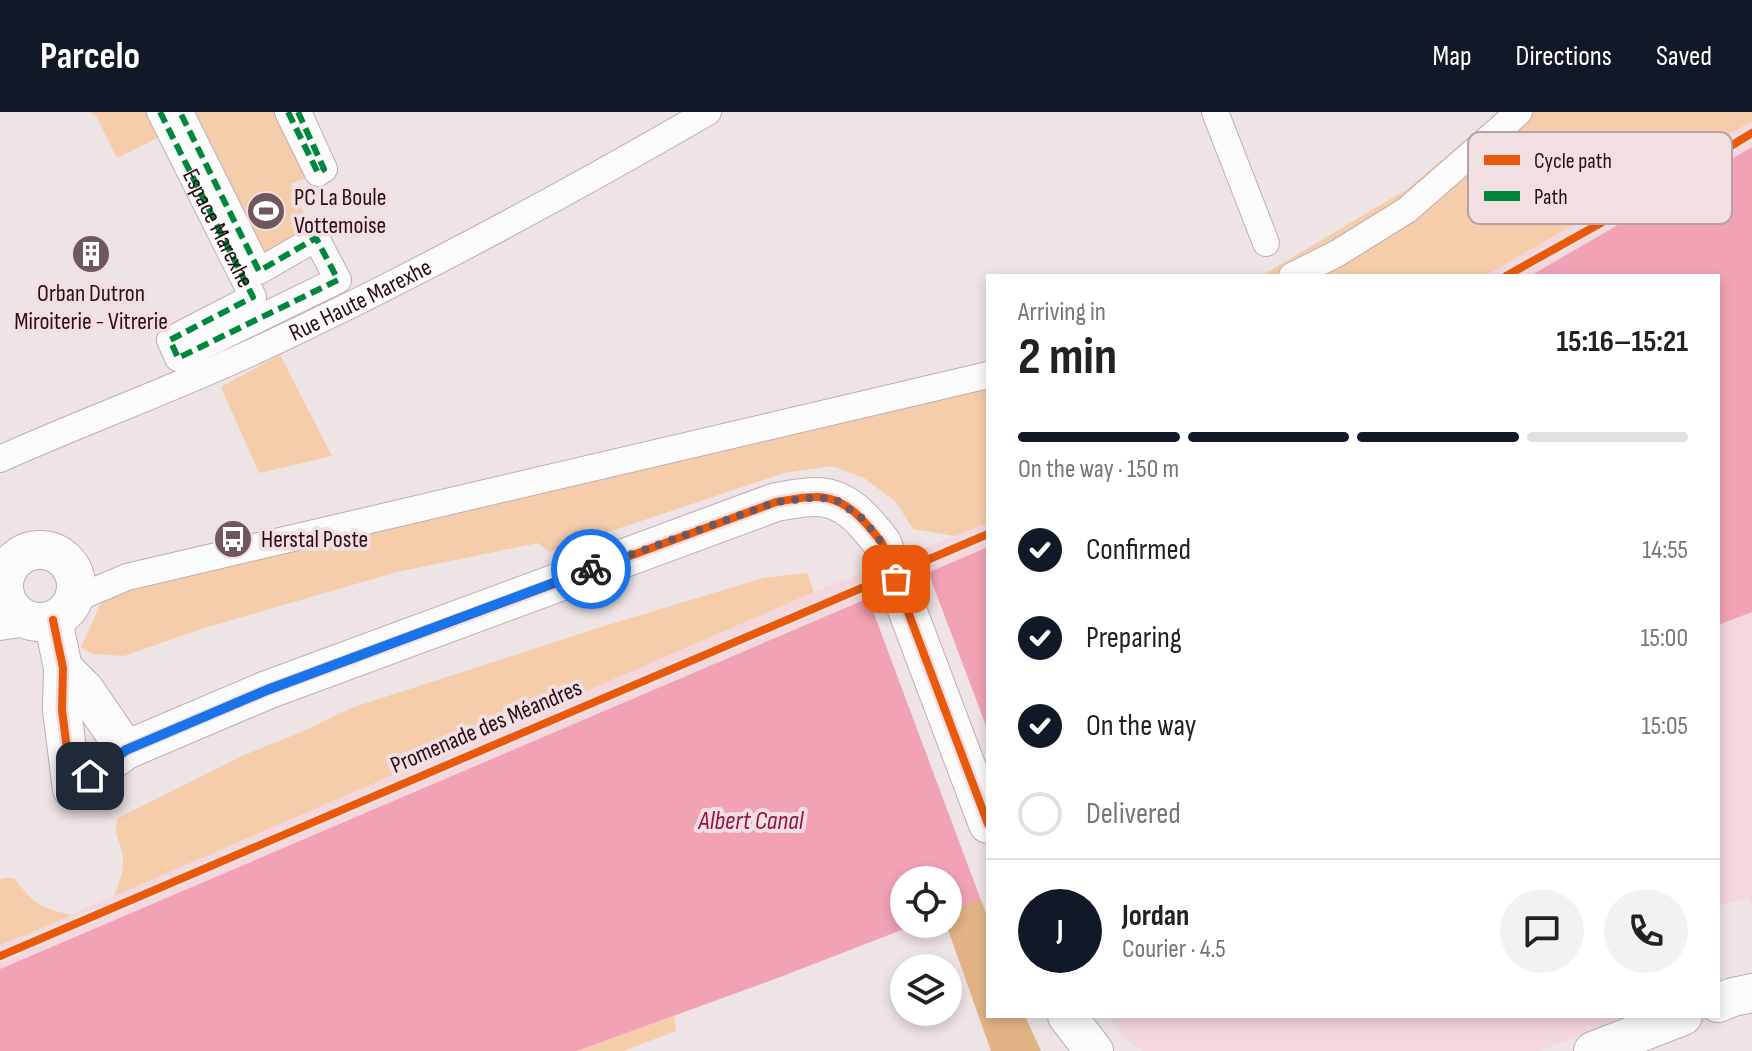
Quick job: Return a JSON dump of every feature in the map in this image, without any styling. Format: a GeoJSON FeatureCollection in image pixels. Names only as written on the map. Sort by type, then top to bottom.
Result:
{"type":"FeatureCollection","features":[{"type":"Feature","properties":{"kind":"street","name":"Espace Marexhe"},"geometry":{"type":"LineString","coordinates":[[160,112],[253,297],[170,340],[178,358],[338,280],[316,238],[259,271],[180,112]]}},
{"type":"Feature","properties":{"kind":"street"},"geometry":{"type":"LineString","coordinates":[[288,112],[318,173],[324,169],[298,112]]}},
{"type":"Feature","properties":{"kind":"street","name":"Rue Haute Marexhe"},"geometry":{"type":"LineString","coordinates":[[0,459],[258,350],[463,249],[708,112]]}},
{"type":"Feature","properties":{"kind":"street"},"geometry":{"type":"LineString","coordinates":[[1215,112],[1266,243]]}},
{"type":"Feature","properties":{"kind":"street"},"geometry":{"type":"LineString","coordinates":[[1496,132],[1519,112]]}},
{"type":"Feature","properties":{"kind":"street"},"geometry":{"type":"LineString","coordinates":[[1296,274],[1336,254],[1407,210],[1468,157]]}},
{"type":"Feature","properties":{"kind":"street"},"geometry":{"type":"LineString","coordinates":[[126,750],[85,690],[63,668],[40,617],[127,577],[986,375]]}},
{"type":"Feature","properties":{"kind":"street"},"geometry":{"type":"LineString","coordinates":[[63,668],[62,710],[72,789],[126,750],[267,690],[776,502],[818,497],[838,501],[863,519],[882,543],[986,819]]}},
{"type":"Feature","properties":{"kind":"street"},"geometry":{"type":"LineString","coordinates":[[1720,1002],[1752,993]]}},
{"type":"Feature","properties":{"kind":"street"},"geometry":{"type":"LineString","coordinates":[[1069,1018],[1094,1051]]}},
{"type":"Feature","properties":{"kind":"street"},"geometry":{"type":"LineString","coordinates":[[1593,1051],[1678,1018]]}},
{"type":"Feature","properties":{"kind":"shaded area"},"geometry":{"type":"Polygon","coordinates":[[[91,112],[160,112],[171,131],[117,158],[96,115],[93,116],[91,112]]]}},
{"type":"Feature","properties":{"kind":"shaded area","name":"PC La Boule Vottemoise"},"geometry":{"type":"Polygon","coordinates":[[[180,112],[288,112],[318,173],[291,184],[316,238],[259,271],[180,112]]]}},
{"type":"Feature","properties":{"kind":"shaded area"},"geometry":{"type":"Polygon","coordinates":[[[1498,112],[1752,112],[1752,121],[1732,133],[1475,132],[1498,112]]]}},
{"type":"Feature","properties":{"kind":"shaded area"},"geometry":{"type":"Polygon","coordinates":[[[1752,121],[1752,147],[1732,159],[1732,133],[1752,121]]]}},
{"type":"Feature","properties":{"kind":"shaded area"},"geometry":{"type":"Polygon","coordinates":[[[1468,138],[1468,224],[1575,224],[1488,274],[1264,274],[1409,188],[1468,138]]]}},
{"type":"Feature","properties":{"kind":"shaded area"},"geometry":{"type":"Polygon","coordinates":[[[1575,224],[1619,224],[1533,274],[1488,274],[1575,224]]]}},
{"type":"Feature","properties":{"kind":"shaded area"},"geometry":{"type":"Polygon","coordinates":[[[280,355],[332,456],[259,473],[221,387],[280,355]]]}},
{"type":"Feature","properties":{"kind":"shaded area"},"geometry":{"type":"Polygon","coordinates":[[[986,367],[986,524],[955,536],[913,529],[896,502],[864,478],[832,466],[784,473],[549,552],[538,543],[397,572],[201,629],[124,656],[92,654],[81,647],[102,601],[257,535],[986,367]]]}},
{"type":"Feature","properties":{"kind":"shaded area"},"geometry":{"type":"Polygon","coordinates":[[[986,524],[986,548],[0,969],[0,945],[814,592],[986,524]]]}},
{"type":"Feature","properties":{"kind":"shaded area"},"geometry":{"type":"Polygon","coordinates":[[[807,573],[814,592],[114,896],[123,862],[116,834],[118,818],[244,755],[354,707],[598,628],[763,578],[807,573]]]}},
{"type":"Feature","properties":{"kind":"shaded area"},"geometry":{"type":"Polygon","coordinates":[[[1752,612],[1752,907],[1748,898],[1720,905],[1720,624],[1752,612]]]}},
{"type":"Feature","properties":{"kind":"shaded area"},"geometry":{"type":"Polygon","coordinates":[[[14,878],[27,894],[45,907],[72,915],[0,945],[0,880],[14,878]]]}},
{"type":"Feature","properties":{"kind":"shaded area"},"geometry":{"type":"Polygon","coordinates":[[[981,899],[986,913],[986,1018],[1026,1018],[1041,1051],[991,1051],[962,969],[962,954],[957,954],[951,938],[962,938],[962,906],[981,899]]]}},
{"type":"Feature","properties":{"kind":"shaded area"},"geometry":{"type":"Polygon","coordinates":[[[674,1016],[676,1031],[623,1051],[577,1051],[674,1016]]]}},
{"type":"Feature","properties":{"kind":"shaded area"},"geometry":{"type":"Polygon","coordinates":[[[1110,1018],[1627,1018],[1539,1051],[1144,1051],[1124,1038],[1110,1018]]]}},
{"type":"Feature","properties":{"kind":"water"},"geometry":{"type":"Polygon","coordinates":[[[1752,147],[1752,612],[1720,624],[1720,274],[1533,274],[1619,224],[1732,224],[1732,159],[1752,147]]]}},
{"type":"Feature","properties":{"kind":"water","name":"Albert Canal"},"geometry":{"type":"Polygon","coordinates":[[[986,548],[986,898],[962,907],[962,866],[890,866],[890,934],[577,1051],[0,1051],[0,969],[986,548]]]}},
{"type":"Feature","properties":{"kind":"pier"},"geometry":{"type":"Polygon","coordinates":[[[927,569],[986,726],[986,902],[982,903],[867,595],[927,569]]]}},
{"type":"Feature","properties":{"kind":"marked path"},"geometry":{"type":"LineString","coordinates":[[160,112],[253,297],[170,340],[178,358],[338,280],[316,238],[259,271],[180,112]]}},
{"type":"Feature","properties":{"kind":"marked path"},"geometry":{"type":"LineString","coordinates":[[288,112],[318,173],[324,169],[298,112]]}},
{"type":"Feature","properties":{"kind":"cycle path"},"geometry":{"type":"LineString","coordinates":[[1732,145],[1752,133]]}},
{"type":"Feature","properties":{"kind":"cycle path"},"geometry":{"type":"LineString","coordinates":[[1510,274],[1599,224]]}},
{"type":"Feature","properties":{"kind":"cycle path"},"geometry":{"type":"LineString","coordinates":[[53,620],[63,668],[62,710],[72,789],[126,750],[267,690],[776,502],[826,498],[853,511],[882,543],[986,819]]}},
{"type":"Feature","properties":{"kind":"cycle path","name":"Promenade des Méandres"},"geometry":{"type":"LineString","coordinates":[[0,956],[986,535]]}},
{"type":"Feature","properties":{"kind":"way so far"},"geometry":{"type":"LineString","coordinates":[[591,569],[776,502],[818,497],[838,501],[863,519],[882,543],[896,579]]}},
{"type":"Feature","properties":{"kind":"place","name":"PC La Boule Vottemoise"},"geometry":{"type":"Point","coordinates":[266,211]}},
{"type":"Feature","properties":{"kind":"place","name":"Orban Dutron Miroiterie - Vitrerie"},"geometry":{"type":"Point","coordinates":[91,254]}},
{"type":"Feature","properties":{"kind":"place","name":"Herstal Poste"},"geometry":{"type":"Point","coordinates":[233,539]}},
{"type":"Feature","properties":{"kind":"route"},"geometry":{"type":"LineString","coordinates":[[90,776],[126,750],[267,690],[591,569]]}}]}
